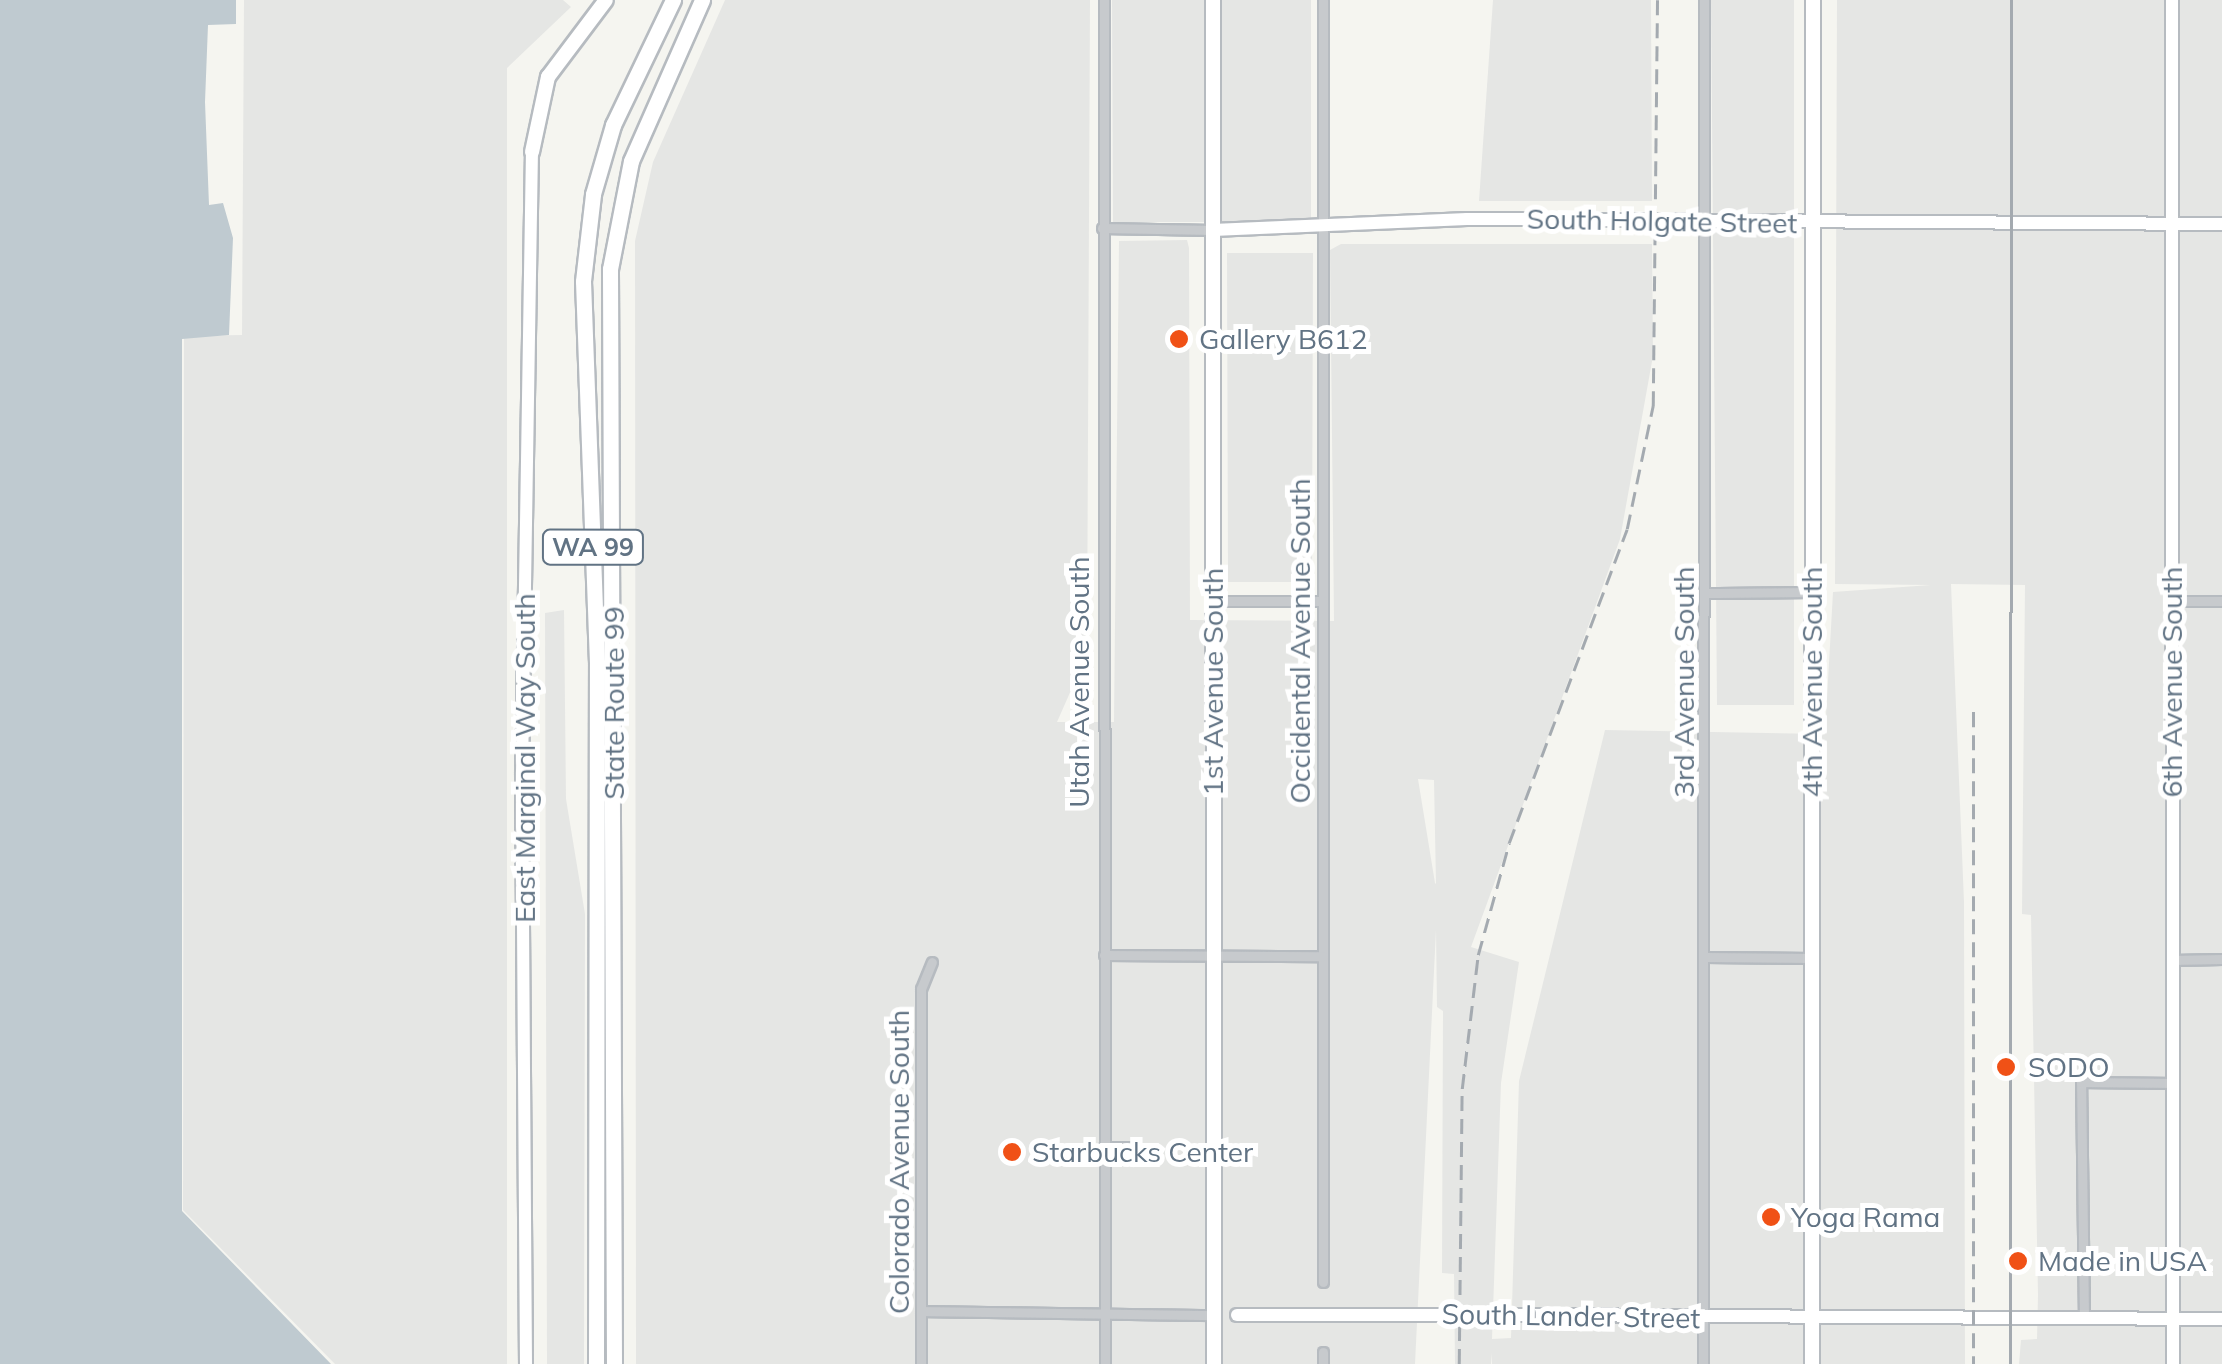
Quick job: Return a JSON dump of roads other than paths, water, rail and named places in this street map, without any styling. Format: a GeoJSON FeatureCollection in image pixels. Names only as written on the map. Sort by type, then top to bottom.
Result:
{"type":"FeatureCollection","features":[{"type":"Feature","properties":{"kind":"highway","name":"State Route 99"},"geometry":{"type":"LineString","coordinates":[[596,1364],[597,682],[583,281],[603,156],[673,0]]}},
{"type":"Feature","properties":{"kind":"highway","name":"State Route 99"},"geometry":{"type":"LineString","coordinates":[[614,1364],[610,269],[631,161],[700,5]]}},
{"type":"Feature","properties":{"kind":"main road"},"geometry":{"type":"LineString","coordinates":[[532,152],[548,77],[606,0]]}},
{"type":"Feature","properties":{"kind":"main road","name":"1st Avenue South"},"geometry":{"type":"LineString","coordinates":[[1213,0],[1214,1364]]}},
{"type":"Feature","properties":{"kind":"main road","name":"4th Avenue South"},"geometry":{"type":"LineString","coordinates":[[1812,0],[1812,1364]]}},
{"type":"Feature","properties":{"kind":"main road","name":"6th Avenue South"},"geometry":{"type":"LineString","coordinates":[[2172,0],[2173,1364]]}},
{"type":"Feature","properties":{"kind":"main road","name":"East Marginal Way South"},"geometry":{"type":"LineString","coordinates":[[526,1364],[522,772],[532,152]]}},
{"type":"Feature","properties":{"kind":"main road","name":"South Holgate Street"},"geometry":{"type":"LineString","coordinates":[[1213,230],[1467,219],[2222,224]]}},
{"type":"Feature","properties":{"kind":"main road","name":"South Lander Street"},"geometry":{"type":"LineString","coordinates":[[1214,1315],[2222,1319]]}},
{"type":"Feature","properties":{"kind":"street","name":"Utah Avenue South"},"geometry":{"type":"LineString","coordinates":[[1104,0],[1104,1364]]}},
{"type":"Feature","properties":{"kind":"street","name":"Occidental Avenue South"},"geometry":{"type":"LineString","coordinates":[[1323,0],[1324,1282]]}},
{"type":"Feature","properties":{"kind":"street","name":"3rd Avenue South"},"geometry":{"type":"LineString","coordinates":[[1703,1364],[1707,593],[1704,0]]}},
{"type":"Feature","properties":{"kind":"street","name":"South Holgate Street"},"geometry":{"type":"LineString","coordinates":[[1102,228],[1213,230]]}},
{"type":"Feature","properties":{"kind":"street"},"geometry":{"type":"LineString","coordinates":[[1707,593],[1812,592]]}},
{"type":"Feature","properties":{"kind":"street"},"geometry":{"type":"LineString","coordinates":[[1212,602],[1323,601]]}},
{"type":"Feature","properties":{"kind":"street"},"geometry":{"type":"LineString","coordinates":[[2171,602],[2222,601]]}},
{"type":"Feature","properties":{"kind":"street"},"geometry":{"type":"LineString","coordinates":[[1104,955],[1323,956]]}},
{"type":"Feature","properties":{"kind":"street"},"geometry":{"type":"LineString","coordinates":[[1706,957],[1812,958]]}},
{"type":"Feature","properties":{"kind":"street"},"geometry":{"type":"LineString","coordinates":[[2172,960],[2222,959]]}},
{"type":"Feature","properties":{"kind":"street","name":"Colorado Avenue South"},"geometry":{"type":"LineString","coordinates":[[921,1364],[922,989],[932,962]]}},
{"type":"Feature","properties":{"kind":"street"},"geometry":{"type":"LineString","coordinates":[[2084,1318],[2081,1082],[2172,1083]]}},
{"type":"Feature","properties":{"kind":"street"},"geometry":{"type":"LineString","coordinates":[[1104,1147],[1131,1147]]}},
{"type":"Feature","properties":{"kind":"street","name":"South Lander Street"},"geometry":{"type":"LineString","coordinates":[[921,1312],[1214,1315]]}},
{"type":"Feature","properties":{"kind":"street"},"geometry":{"type":"LineString","coordinates":[[1323,1352],[1323,1364]]}},
{"type":"Feature","properties":{"kind":"tram line"},"geometry":{"type":"LineString","coordinates":[[2010,1364],[2011,0]]}},
{"type":"Feature","properties":{"kind":"railway"},"geometry":{"type":"LineString","coordinates":[[1459,1364],[1462,1089],[1478,955],[1509,843],[1627,529],[1653,406],[1657,0]]}},
{"type":"Feature","properties":{"kind":"railway"},"geometry":{"type":"LineString","coordinates":[[1974,712],[1974,1364]]}},
{"type":"Feature","properties":{"kind":"place","name":"Gallery B612"},"geometry":{"type":"Point","coordinates":[1179,339]}},
{"type":"Feature","properties":{"kind":"place","name":"SODO"},"geometry":{"type":"Point","coordinates":[2006,1067]}},
{"type":"Feature","properties":{"kind":"place","name":"Starbucks Center"},"geometry":{"type":"Point","coordinates":[1012,1152]}},
{"type":"Feature","properties":{"kind":"place","name":"Yoga Rama"},"geometry":{"type":"Point","coordinates":[1771,1217]}},
{"type":"Feature","properties":{"kind":"place","name":"Made in USA"},"geometry":{"type":"Point","coordinates":[2018,1261]}}]}
